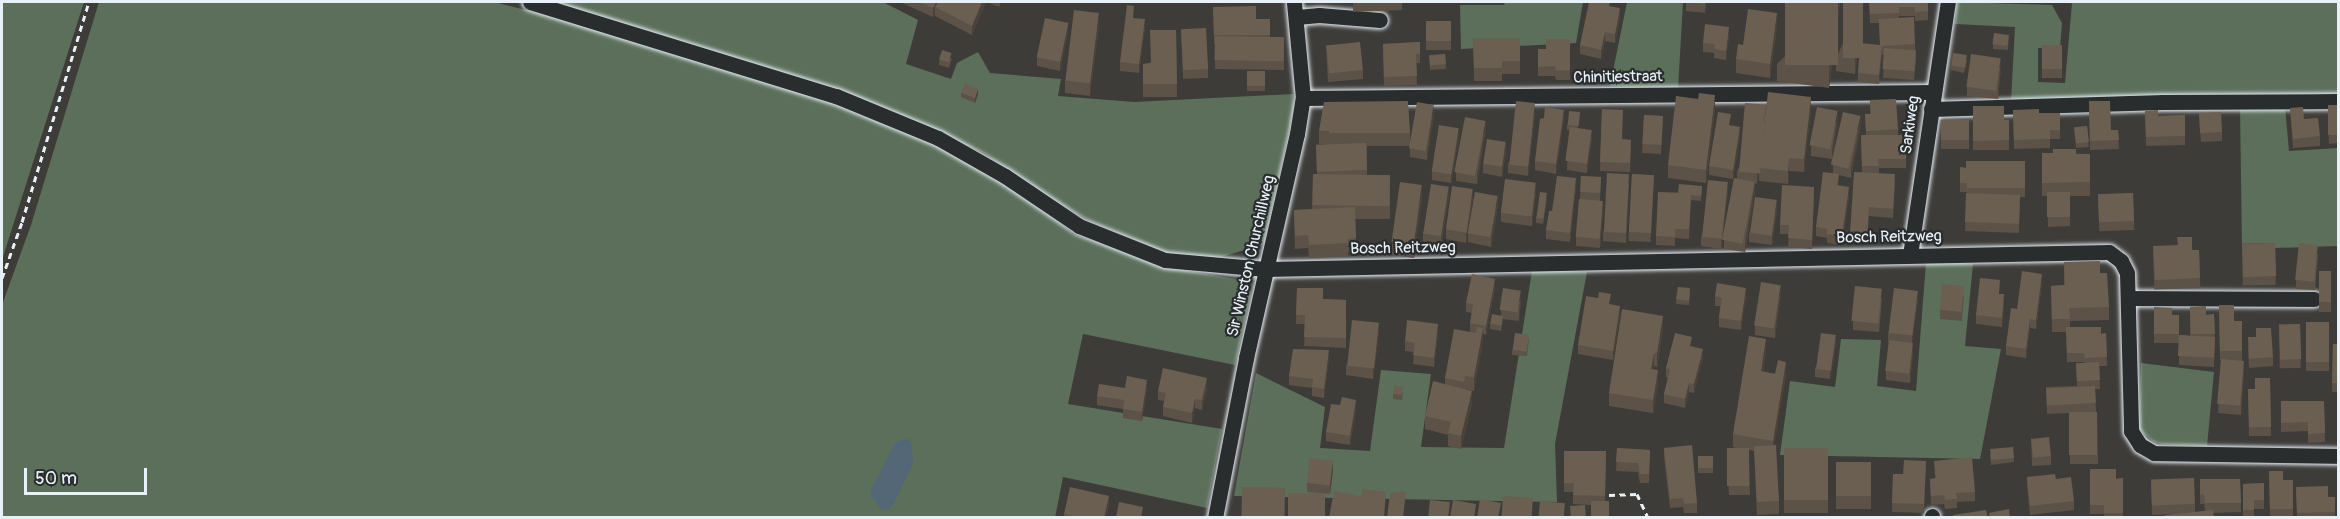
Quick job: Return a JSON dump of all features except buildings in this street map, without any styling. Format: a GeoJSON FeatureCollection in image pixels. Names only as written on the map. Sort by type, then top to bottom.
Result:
{"type":"FeatureCollection","features":[{"type":"Feature","properties":{"kind":"street","name":"Bosch Reitzweg"},"geometry":{"type":"LineString","coordinates":[[530,2],[836,96],[938,138],[1005,176],[1079,226],[1165,260],[1266,269],[2109,252],[2121,261],[2127,273],[2131,431],[2140,446],[2154,453],[2338,456]]}},
{"type":"Feature","properties":{"kind":"street","name":"Sarkiweg"},"geometry":{"type":"LineString","coordinates":[[1910,255],[1948,2]]}},
{"type":"Feature","properties":{"kind":"street","name":"Sir Winston Churchillweg"},"geometry":{"type":"LineString","coordinates":[[1215,518],[1266,269],[1297,134],[1302,98],[1296,9]]}},
{"type":"Feature","properties":{"kind":"street"},"geometry":{"type":"LineString","coordinates":[[1296,9],[1319,15],[1380,20]]}},
{"type":"Feature","properties":{"kind":"street","name":"Chinitiestraat"},"geometry":{"type":"LineString","coordinates":[[1302,98],[1933,92]]}},
{"type":"Feature","properties":{"kind":"street"},"geometry":{"type":"LineString","coordinates":[[1931,109],[2163,102],[2338,101]]}},
{"type":"Feature","properties":{"kind":"street"},"geometry":{"type":"LineString","coordinates":[[2129,298],[2313,298]]}},
{"type":"Feature","properties":{"kind":"path"},"geometry":{"type":"LineString","coordinates":[[2,278],[22,222],[89,2]]}},
{"type":"Feature","properties":{"kind":"path"},"geometry":{"type":"LineString","coordinates":[[1609,495],[1637,495],[1648,518]]}},
{"type":"Feature","properties":{"kind":"green space"},"geometry":{"type":"Polygon","coordinates":[[[2,2],[84,2],[2,260],[2,2]]]}},
{"type":"Feature","properties":{"kind":"green space"},"geometry":{"type":"Polygon","coordinates":[[[99,2],[494,2],[631,37],[863,114],[955,153],[1039,206],[1073,234],[1176,269],[1235,279],[1250,288],[1251,294],[1235,365],[1083,334],[1068,404],[1222,429],[1207,508],[1063,477],[1055,518],[2,517],[2,305],[31,225],[99,2]]]}},
{"type":"Feature","properties":{"kind":"green space"},"geometry":{"type":"Polygon","coordinates":[[[539,2],[883,2],[918,20],[906,64],[951,79],[957,63],[978,52],[990,73],[1061,79],[1058,96],[1134,102],[1293,94],[1294,107],[1264,244],[1218,258],[1171,255],[1090,221],[1039,192],[984,153],[893,113],[539,2]]]}},
{"type":"Feature","properties":{"kind":"green space"},"geometry":{"type":"Polygon","coordinates":[[[1505,2],[1583,2],[1576,43],[1461,49],[1460,5],[1504,5],[1505,2]]]}},
{"type":"Feature","properties":{"kind":"green space"},"geometry":{"type":"Polygon","coordinates":[[[1627,2],[1683,2],[1678,89],[1610,86],[1627,2]]]}},
{"type":"Feature","properties":{"kind":"green space"},"geometry":{"type":"Polygon","coordinates":[[[1957,2],[2052,5],[2062,23],[2060,48],[2038,48],[2038,82],[2065,83],[2072,3],[2338,2],[2338,94],[2011,101],[2015,27],[1955,24],[1957,2]]]}},
{"type":"Feature","properties":{"kind":"green space"},"geometry":{"type":"Polygon","coordinates":[[[2240,107],[2285,107],[2289,151],[2338,148],[2338,246],[2242,249],[2240,107]]]}},
{"type":"Feature","properties":{"kind":"green space"},"geometry":{"type":"Polygon","coordinates":[[[1926,263],[1973,264],[1965,346],[2001,349],[1980,459],[1780,455],[1790,381],[1835,387],[1841,339],[1881,340],[1877,386],[1916,391],[1926,263]]]}},
{"type":"Feature","properties":{"kind":"green space"},"geometry":{"type":"Polygon","coordinates":[[[1532,271],[1587,272],[1555,444],[1557,502],[1234,496],[1256,373],[1325,407],[1320,448],[1370,451],[1381,370],[1431,374],[1421,447],[1504,448],[1532,271]]]}},
{"type":"Feature","properties":{"kind":"green space"},"geometry":{"type":"Polygon","coordinates":[[[2141,363],[2214,372],[2207,446],[2162,444],[2154,442],[2144,434],[2139,427],[2141,363]]]}},
{"type":"Feature","properties":{"kind":"water"},"geometry":{"type":"Polygon","coordinates":[[[908,439],[911,443],[913,463],[893,505],[887,510],[881,509],[871,496],[871,490],[895,443],[908,439]]]}}]}
